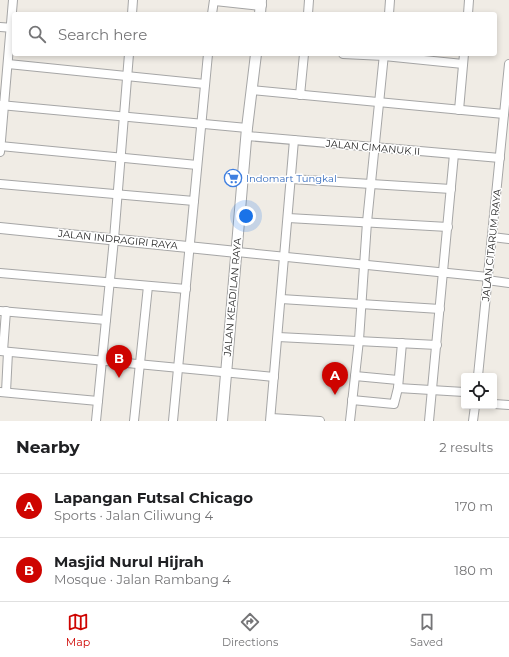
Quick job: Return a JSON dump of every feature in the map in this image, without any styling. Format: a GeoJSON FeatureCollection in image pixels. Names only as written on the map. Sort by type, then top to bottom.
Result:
{"type":"FeatureCollection","features":[{"type":"Feature","properties":{"kind":"street"},"geometry":{"type":"LineString","coordinates":[[13,0],[13,12]]}},
{"type":"Feature","properties":{"kind":"street"},"geometry":{"type":"LineString","coordinates":[[132,12],[133,0]]}},
{"type":"Feature","properties":{"kind":"street"},"geometry":{"type":"LineString","coordinates":[[212,12],[215,0],[261,6]]}},
{"type":"Feature","properties":{"kind":"street"},"geometry":{"type":"LineString","coordinates":[[308,12],[309,0]]}},
{"type":"Feature","properties":{"kind":"street"},"geometry":{"type":"LineString","coordinates":[[389,12],[390,0]]}},
{"type":"Feature","properties":{"kind":"street"},"geometry":{"type":"LineString","coordinates":[[468,12],[469,0]]}},
{"type":"Feature","properties":{"kind":"street"},"geometry":{"type":"LineString","coordinates":[[0,27],[12,28],[2,105],[0,152]]}},
{"type":"Feature","properties":{"kind":"street"},"geometry":{"type":"LineString","coordinates":[[96,421],[114,239],[129,56]]}},
{"type":"Feature","properties":{"kind":"street"},"geometry":{"type":"LineString","coordinates":[[173,421],[191,246],[208,56]]}},
{"type":"Feature","properties":{"kind":"street","name":"JALAN KEADILAN RAYA"},"geometry":{"type":"LineString","coordinates":[[222,421],[247,132],[256,56]]}},
{"type":"Feature","properties":{"kind":"street"},"geometry":{"type":"LineString","coordinates":[[300,95],[304,56]]}},
{"type":"Feature","properties":{"kind":"street"},"geometry":{"type":"LineString","coordinates":[[350,421],[359,340],[367,222],[384,56]]}},
{"type":"Feature","properties":{"kind":"street"},"geometry":{"type":"LineString","coordinates":[[393,56],[463,64]]}},
{"type":"Feature","properties":{"kind":"street"},"geometry":{"type":"LineString","coordinates":[[459,110],[464,56]]}},
{"type":"Feature","properties":{"kind":"street"},"geometry":{"type":"LineString","coordinates":[[8,64],[205,84]]}},
{"type":"Feature","properties":{"kind":"street","name":"JALAN CITARUM RAYA"},"geometry":{"type":"LineString","coordinates":[[478,373],[500,158],[507,108],[509,64]]}},
{"type":"Feature","properties":{"kind":"street"},"geometry":{"type":"LineString","coordinates":[[252,90],[459,110],[507,108]]}},
{"type":"Feature","properties":{"kind":"street","name":"JALAN CIMANUK II"},"geometry":{"type":"LineString","coordinates":[[2,105],[202,124],[294,140],[500,158]]}},
{"type":"Feature","properties":{"kind":"street"},"geometry":{"type":"LineString","coordinates":[[294,140],[271,419],[320,421]]}},
{"type":"Feature","properties":{"kind":"street"},"geometry":{"type":"LineString","coordinates":[[0,146],[197,165]]}},
{"type":"Feature","properties":{"kind":"street"},"geometry":{"type":"LineString","coordinates":[[429,421],[454,154]]}},
{"type":"Feature","properties":{"kind":"street"},"geometry":{"type":"LineString","coordinates":[[291,180],[450,189]]}},
{"type":"Feature","properties":{"kind":"street"},"geometry":{"type":"LineString","coordinates":[[0,184],[194,201]]}},
{"type":"Feature","properties":{"kind":"street"},"geometry":{"type":"LineString","coordinates":[[288,218],[448,227]]}},
{"type":"Feature","properties":{"kind":"street","name":"JALAN INDRAGIRI RAYA"},"geometry":{"type":"LineString","coordinates":[[0,228],[191,246],[237,252]]}},
{"type":"Feature","properties":{"kind":"street"},"geometry":{"type":"LineString","coordinates":[[492,237],[509,239]]}},
{"type":"Feature","properties":{"kind":"street"},"geometry":{"type":"LineString","coordinates":[[237,252],[285,258],[444,272],[509,283]]}},
{"type":"Feature","properties":{"kind":"street"},"geometry":{"type":"LineString","coordinates":[[0,273],[186,289]]}},
{"type":"Feature","properties":{"kind":"street"},"geometry":{"type":"LineString","coordinates":[[134,421],[148,286]]}},
{"type":"Feature","properties":{"kind":"street"},"geometry":{"type":"LineString","coordinates":[[281,298],[440,309]]}},
{"type":"Feature","properties":{"kind":"street"},"geometry":{"type":"LineString","coordinates":[[98,401],[3,392],[3,311],[106,320]]}},
{"type":"Feature","properties":{"kind":"street"},"geometry":{"type":"LineString","coordinates":[[278,337],[359,340],[437,346]]}},
{"type":"Feature","properties":{"kind":"street"},"geometry":{"type":"LineString","coordinates":[[352,400],[394,404],[398,384],[402,343]]}},
{"type":"Feature","properties":{"kind":"street"},"geometry":{"type":"LineString","coordinates":[[4,351],[225,374],[274,377]]}},
{"type":"Feature","properties":{"kind":"street"},"geometry":{"type":"LineString","coordinates":[[355,376],[432,390],[461,392]]}},
{"type":"Feature","properties":{"kind":"street"},"geometry":{"type":"LineString","coordinates":[[497,404],[509,405]]}},
{"type":"Feature","properties":{"kind":"street"},"geometry":{"type":"LineString","coordinates":[[473,421],[475,409]]}},
{"type":"Feature","properties":{"kind":"place","name":"Indomart Tungkal"},"geometry":{"type":"Point","coordinates":[233,178]}},
{"type":"Feature","properties":{"kind":"place","name":"Masjid Nurul Hijrah"},"geometry":{"type":"Point","coordinates":[119,378]}},
{"type":"Feature","properties":{"kind":"place","name":"Lapangan Futsal Chicago"},"geometry":{"type":"Point","coordinates":[335,395]}}]}
